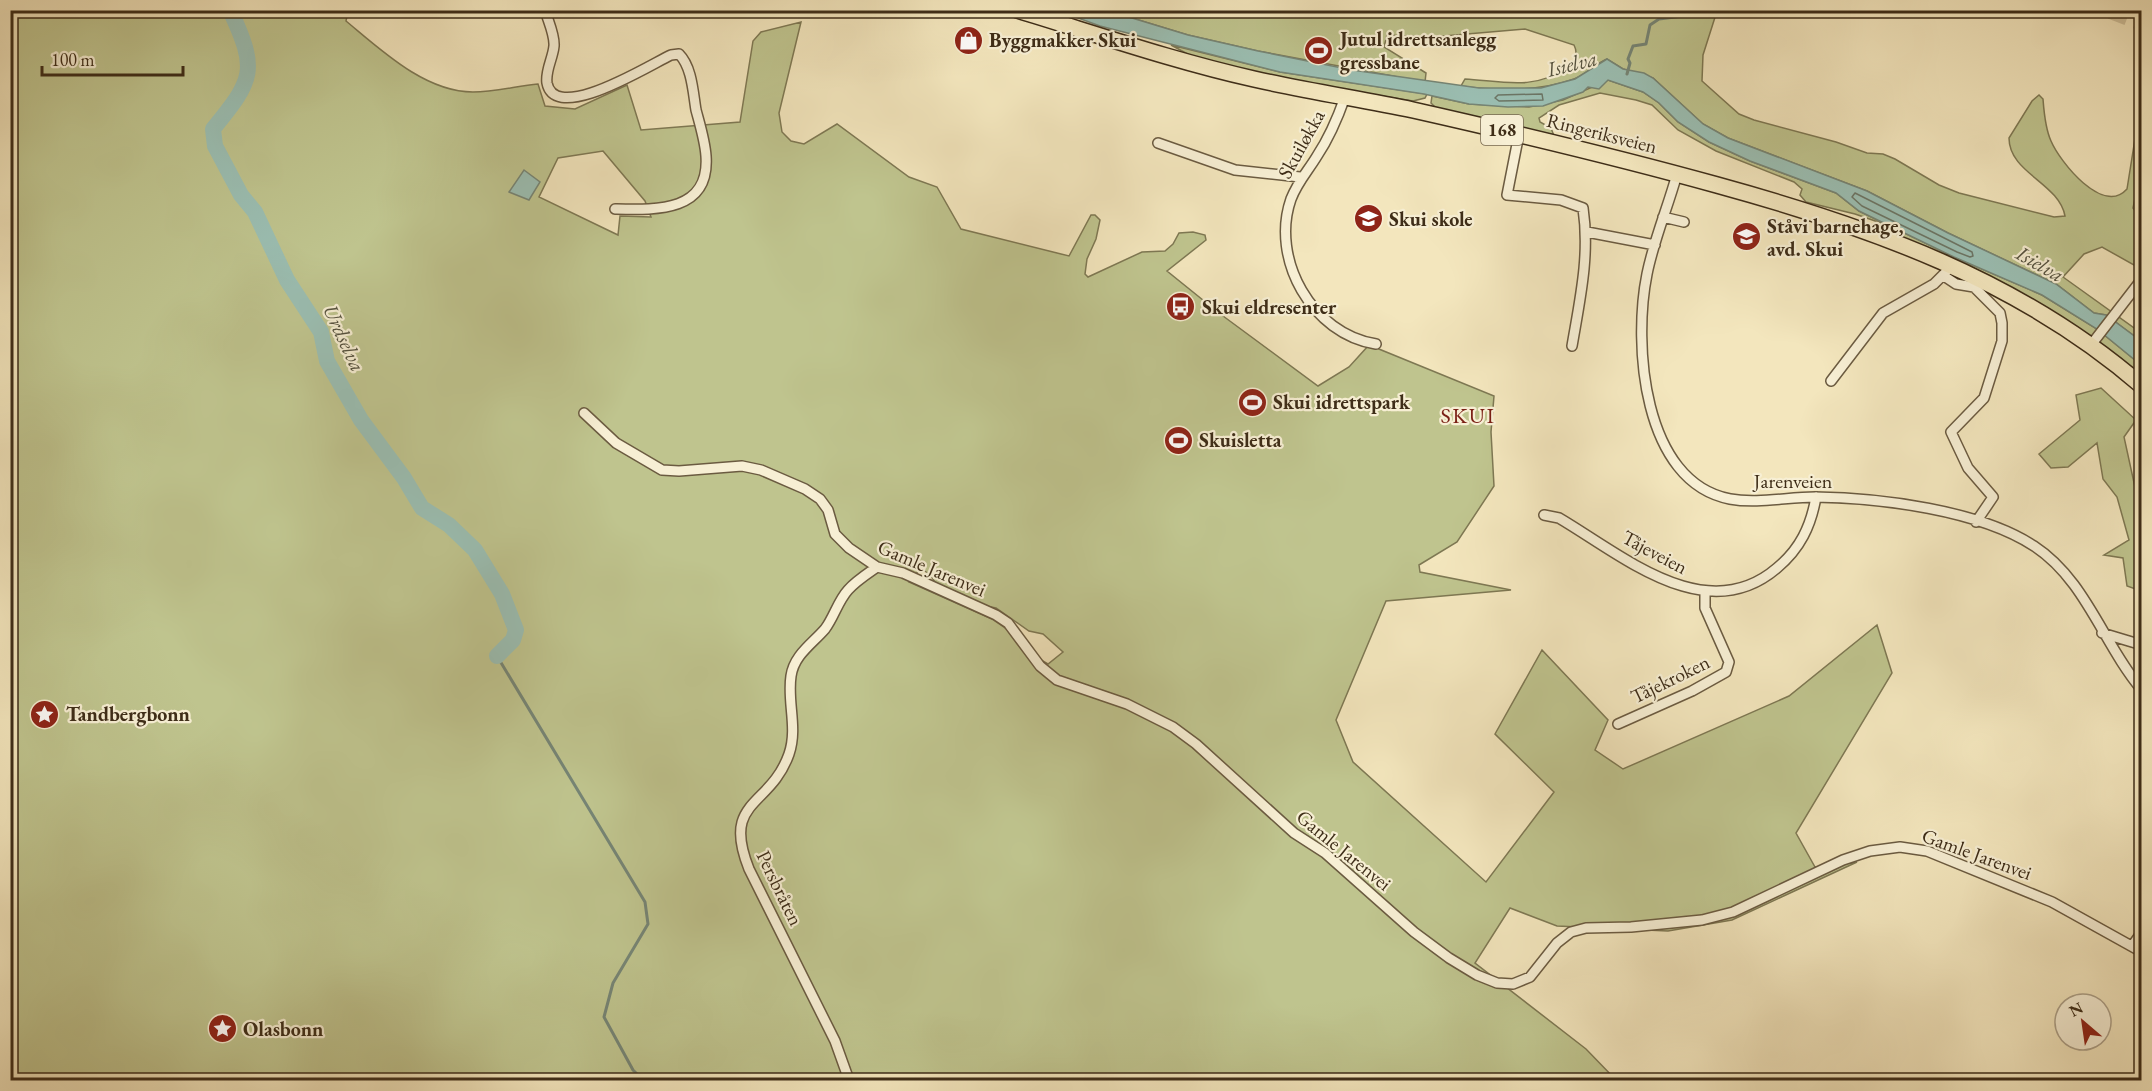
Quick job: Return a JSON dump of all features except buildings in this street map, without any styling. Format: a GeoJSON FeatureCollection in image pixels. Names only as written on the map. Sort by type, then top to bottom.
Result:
{"type":"FeatureCollection","features":[{"type":"Feature","properties":{"kind":"main road","name":"Ringeriksveien"},"geometry":{"type":"LineString","coordinates":[[1017,10],[1233,74],[1519,134],[1677,174],[1844,222],[1947,271],[2024,301],[2095,339],[2142,386]]}},
{"type":"Feature","properties":{"kind":"street"},"geometry":{"type":"LineString","coordinates":[[545,10],[555,44],[547,80],[549,89],[555,95],[566,98],[586,97],[671,55],[679,54],[688,69],[706,156],[701,188],[692,198],[675,205],[646,210],[615,209]]}},
{"type":"Feature","properties":{"kind":"street","name":"Skuiløkka"},"geometry":{"type":"LineString","coordinates":[[1345,97],[1317,156],[1300,177],[1288,216],[1286,241],[1294,276],[1308,302],[1329,322],[1363,342],[1376,344]]}},
{"type":"Feature","properties":{"kind":"street"},"geometry":{"type":"LineString","coordinates":[[1519,134],[1507,195],[1561,200],[1583,208],[1587,232],[1585,272],[1572,346]]}},
{"type":"Feature","properties":{"kind":"street"},"geometry":{"type":"LineString","coordinates":[[1158,143],[1234,170],[1300,177]]}},
{"type":"Feature","properties":{"kind":"street","name":"Jarenveien"},"geometry":{"type":"LineString","coordinates":[[1677,174],[1647,274],[1643,307],[1642,362],[1650,404],[1672,457],[1689,478],[1708,492],[1730,499],[1816,497],[1922,506],[1976,522],[2034,546],[2059,566],[2075,584],[2102,633],[2142,690]]}},
{"type":"Feature","properties":{"kind":"street"},"geometry":{"type":"LineString","coordinates":[[1663,217],[1684,222]]}},
{"type":"Feature","properties":{"kind":"street"},"geometry":{"type":"LineString","coordinates":[[1587,232],[1655,245]]}},
{"type":"Feature","properties":{"kind":"street"},"geometry":{"type":"LineString","coordinates":[[1830,381],[1883,313],[1947,271],[1956,284],[1974,287],[2000,313],[2002,340],[1990,382],[1975,410],[1952,432],[1968,468],[1993,498],[1976,522]]}},
{"type":"Feature","properties":{"kind":"street"},"geometry":{"type":"LineString","coordinates":[[2095,339],[2142,279]]}},
{"type":"Feature","properties":{"kind":"street","name":"Gamle Jarenvei"},"geometry":{"type":"LineString","coordinates":[[584,413],[616,442],[662,470],[679,471],[742,466],[761,470],[805,489],[820,499],[828,510],[836,534],[842,541],[877,567],[903,573],[996,615],[1008,623],[1040,666],[1057,680],[1127,704],[1173,728],[1196,744],[1294,833],[1325,854],[1414,932],[1449,958],[1497,983],[1513,984],[1530,977],[1557,943],[1571,932],[1586,928],[1631,927],[1702,920],[1733,912],[1843,860],[1870,851],[1900,847],[1927,851],[2041,897],[2080,916],[2142,952]]}},
{"type":"Feature","properties":{"kind":"street","name":"Tåjeveien"},"geometry":{"type":"LineString","coordinates":[[1544,515],[1559,518],[1659,577],[1685,589],[1705,592],[1724,591],[1768,576],[1789,558],[1804,537],[1812,518],[1816,497]]}},
{"type":"Feature","properties":{"kind":"street","name":"Persbråten"},"geometry":{"type":"LineString","coordinates":[[849,1080],[835,1041],[749,869],[740,847],[739,829],[741,820],[772,782],[788,754],[793,724],[791,674],[795,663],[825,628],[848,590],[877,567]]}},
{"type":"Feature","properties":{"kind":"street","name":"Tåjekroken"},"geometry":{"type":"LineString","coordinates":[[1618,724],[1692,692],[1726,672],[1729,662],[1705,608],[1705,592]]}},
{"type":"Feature","properties":{"kind":"street"},"geometry":{"type":"LineString","coordinates":[[2102,633],[2142,645]]}},
{"type":"Feature","properties":{"kind":"street"},"geometry":{"type":"LineString","coordinates":[[2132,946],[2142,932]]}},
{"type":"Feature","properties":{"kind":"green space"},"geometry":{"type":"Polygon","coordinates":[[[10,11],[348,11],[346,21],[389,56],[421,77],[455,90],[481,92],[538,84],[545,106],[575,109],[627,85],[641,130],[740,122],[753,41],[761,32],[801,22],[779,113],[782,132],[791,141],[804,144],[837,124],[909,177],[937,187],[961,229],[1069,256],[1091,215],[1095,215],[1100,220],[1096,239],[1087,259],[1085,274],[1088,277],[1142,252],[1165,251],[1173,244],[1179,233],[1193,232],[1205,235],[1206,240],[1167,271],[1219,313],[1318,386],[1349,367],[1369,345],[1494,396],[1491,432],[1494,486],[1457,542],[1419,565],[1420,572],[1511,590],[1386,601],[1336,720],[1353,762],[1486,882],[1554,792],[1495,734],[1542,650],[1608,720],[1595,750],[1623,769],[1789,696],[1877,625],[1892,673],[1796,833],[1815,867],[1857,862],[1732,920],[1668,931],[1557,926],[1510,908],[1475,963],[1586,1049],[1616,1080],[11,1080],[10,11]],[[603,151],[558,158],[539,197],[618,235],[620,216],[651,217],[645,201],[603,151]],[[921,568],[909,582],[992,619],[1008,630],[1022,649],[1048,664],[1063,652],[1043,634],[1029,631],[996,608],[976,604],[938,587],[931,576],[921,568]]]}},
{"type":"Feature","properties":{"kind":"green space"},"geometry":{"type":"Polygon","coordinates":[[[1109,11],[1717,11],[1703,55],[1702,81],[1739,114],[1867,153],[1883,154],[1939,185],[1959,193],[2054,217],[2065,216],[2061,205],[2045,186],[2025,169],[2011,150],[2009,138],[2032,101],[2039,95],[2043,99],[2049,136],[2063,161],[2073,173],[2095,191],[2106,196],[2117,196],[2127,189],[2141,101],[2141,169],[2133,208],[2141,218],[2141,269],[2102,247],[2084,254],[2063,277],[2141,333],[2141,341],[2106,315],[2094,313],[2056,284],[1948,233],[1867,191],[1728,138],[1703,124],[1653,78],[1623,69],[1607,59],[1578,77],[1546,86],[1490,89],[1461,86],[1465,79],[1517,83],[1542,80],[1566,68],[1574,61],[1576,52],[1574,45],[1525,29],[1432,37],[1387,35],[1384,47],[1426,73],[1425,82],[1258,51],[1188,35],[1109,11]]]}},
{"type":"Feature","properties":{"kind":"green space"},"geometry":{"type":"Polygon","coordinates":[[[1171,45],[1280,72],[1427,94],[1425,98],[1413,101],[1284,80],[1193,57],[1171,45]]]}},
{"type":"Feature","properties":{"kind":"green space"},"geometry":{"type":"Polygon","coordinates":[[[1608,80],[1643,92],[1659,103],[1678,122],[1709,142],[1750,161],[1836,193],[1859,211],[1954,257],[2042,295],[2097,329],[2141,365],[2141,379],[2086,333],[1989,277],[1902,237],[1881,223],[1806,202],[1800,195],[1802,189],[1794,182],[1716,151],[1678,130],[1652,105],[1600,93],[1559,105],[1539,118],[1540,122],[1551,128],[1554,136],[1438,110],[1431,103],[1432,96],[1469,104],[1529,107],[1563,100],[1608,80]]]}},
{"type":"Feature","properties":{"kind":"green space"},"geometry":{"type":"Polygon","coordinates":[[[2101,388],[2136,420],[2124,437],[2136,492],[2141,497],[2141,591],[2127,586],[2123,558],[2104,555],[2129,540],[2117,497],[2103,479],[2097,443],[2068,467],[2051,468],[2039,454],[2080,420],[2076,395],[2101,388]]]}},
{"type":"Feature","properties":{"kind":"water"},"geometry":{"type":"Polygon","coordinates":[[[1059,11],[1109,11],[1188,35],[1258,51],[1352,70],[1479,88],[1541,88],[1575,79],[1607,59],[1623,69],[1644,73],[1653,78],[1703,124],[1728,138],[1867,191],[1948,233],[2056,284],[2094,313],[2106,315],[2141,341],[2141,365],[2097,329],[2042,295],[1954,257],[1859,211],[1836,193],[1750,161],[1709,142],[1678,122],[1659,103],[1643,92],[1608,80],[1599,89],[1588,87],[1583,92],[1543,106],[1508,107],[1469,104],[1424,94],[1280,72],[1100,26],[1059,11]]]}},
{"type":"Feature","properties":{"kind":"water"},"geometry":{"type":"Polygon","coordinates":[[[524,170],[540,182],[529,200],[509,192],[524,170]]]}},
{"type":"Feature","properties":{"kind":"waterway","name":"Urdselva"},"geometry":{"type":"LineString","coordinates":[[230,10],[245,47],[248,61],[247,73],[237,98],[213,129],[215,146],[241,195],[255,212],[287,280],[321,332],[327,361],[361,420],[404,478],[422,508],[449,525],[475,550],[502,594],[516,630],[513,640],[497,656]]}},
{"type":"Feature","properties":{"kind":"waterway"},"geometry":{"type":"LineString","coordinates":[[1627,74],[1630,63],[1628,59],[1633,46],[1646,44],[1650,25],[1659,19],[1683,16],[1689,10]]}},
{"type":"Feature","properties":{"kind":"waterway"},"geometry":{"type":"LineString","coordinates":[[497,656],[645,902],[648,924],[613,983],[604,1017],[633,1070],[643,1080]]}},
{"type":"Feature","properties":{"kind":"tunnel"},"geometry":{"type":"LineString","coordinates":[[2111,10],[2142,22]]}},
{"type":"Feature","properties":{"kind":"place","name":"Byggmakker Skui"},"geometry":{"type":"Point","coordinates":[968,40]}},
{"type":"Feature","properties":{"kind":"place","name":"Jutul idrettsanlegg gressbane"},"geometry":{"type":"Point","coordinates":[1319,50]}},
{"type":"Feature","properties":{"kind":"place","name":"Skui skole"},"geometry":{"type":"Point","coordinates":[1368,219]}},
{"type":"Feature","properties":{"kind":"place","name":"Ståvi barnehage, avd. Skui"},"geometry":{"type":"Point","coordinates":[1746,237]}},
{"type":"Feature","properties":{"kind":"place","name":"Skui eldresenter"},"geometry":{"type":"Point","coordinates":[1181,307]}},
{"type":"Feature","properties":{"kind":"place","name":"Skui idrettspark"},"geometry":{"type":"Point","coordinates":[1252,402]}},
{"type":"Feature","properties":{"kind":"place","name":"Skuisletta"},"geometry":{"type":"Point","coordinates":[1178,440]}},
{"type":"Feature","properties":{"kind":"place","name":"Tandbergbonn"},"geometry":{"type":"Point","coordinates":[45,714]}},
{"type":"Feature","properties":{"kind":"place","name":"Olasbonn"},"geometry":{"type":"Point","coordinates":[222,1029]}},
{"type":"Feature","properties":{"kind":"district","name":"SKUI"},"geometry":{"type":"Point","coordinates":[1468,415]}},
{"type":"Feature","properties":{"kind":"water label","name":"Isielva"},"geometry":{"type":"Point","coordinates":[1572,64]}},
{"type":"Feature","properties":{"kind":"water label","name":"Isielva"},"geometry":{"type":"Point","coordinates":[2040,264]}}]}
